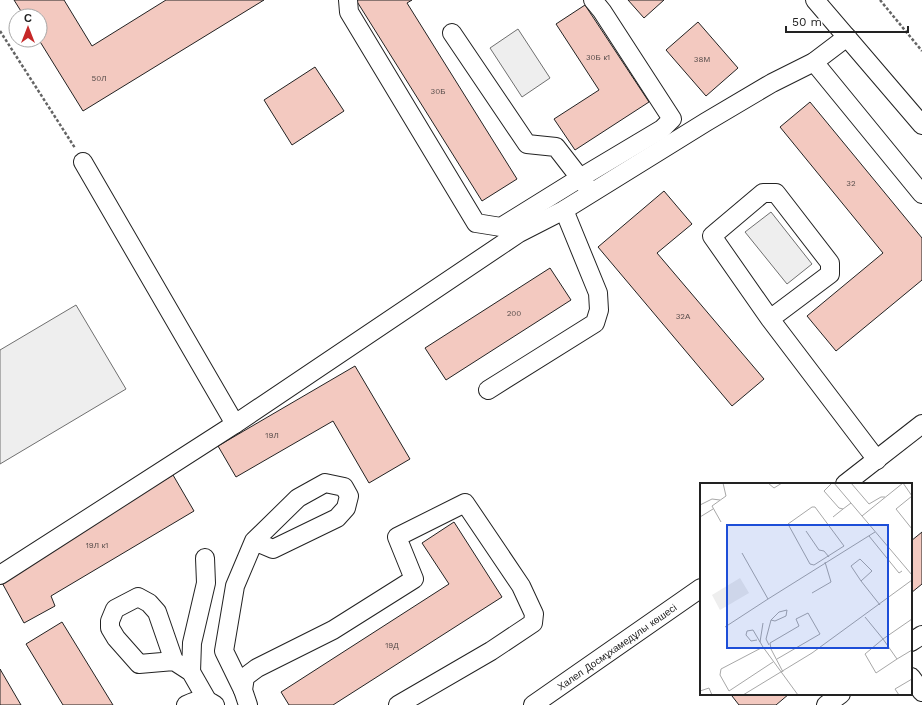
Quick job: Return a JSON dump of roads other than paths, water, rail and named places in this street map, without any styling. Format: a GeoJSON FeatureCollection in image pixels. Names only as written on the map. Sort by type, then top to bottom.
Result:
{"type":"FeatureCollection","features":[{"type":"Feature","properties":{"kind":"street"},"geometry":{"type":"LineString","coordinates":[[348,0],[349,12],[476,223],[500,227],[662,129],[672,119],[602,11],[593,0]]}},
{"type":"Feature","properties":{"kind":"street"},"geometry":{"type":"LineString","coordinates":[[815,0],[922,125]]}},
{"type":"Feature","properties":{"kind":"street"},"geometry":{"type":"LineString","coordinates":[[452,33],[527,144],[556,147],[592,193]]}},
{"type":"Feature","properties":{"kind":"street"},"geometry":{"type":"LineString","coordinates":[[0,575],[234,424],[519,233],[564,210],[772,83],[814,62],[847,37]]}},
{"type":"Feature","properties":{"kind":"street"},"geometry":{"type":"LineString","coordinates":[[814,62],[922,194]]}},
{"type":"Feature","properties":{"kind":"street"},"geometry":{"type":"LineString","coordinates":[[84,162],[234,424]]}},
{"type":"Feature","properties":{"kind":"street"},"geometry":{"type":"LineString","coordinates":[[770,319],[830,274],[830,262],[776,193],[763,193],[712,236],[770,319],[877,460]]}},
{"type":"Feature","properties":{"kind":"street"},"geometry":{"type":"LineString","coordinates":[[488,390],[594,323],[599,310],[598,293],[564,210]]}},
{"type":"Feature","properties":{"kind":"street"},"geometry":{"type":"LineString","coordinates":[[846,483],[922,424]]}},
{"type":"Feature","properties":{"kind":"street"},"geometry":{"type":"LineString","coordinates":[[245,697],[224,651],[235,586],[254,541],[298,498],[325,483],[344,487],[349,496],[346,508],[337,518],[273,549],[254,541]]}},
{"type":"Feature","properties":{"kind":"street"},"geometry":{"type":"LineString","coordinates":[[245,697],[245,677],[257,668],[333,630],[414,579],[397,537],[465,502],[521,586],[534,614],[533,623],[491,651],[398,705]]}},
{"type":"Feature","properties":{"kind":"street"},"geometry":{"type":"LineString","coordinates":[[191,672],[192,644],[206,583],[204,558]]}},
{"type":"Feature","properties":{"kind":"street","name":"Халел Досмұхамедұлы көшесі"},"geometry":{"type":"LineString","coordinates":[[533,705],[700,589]]}},
{"type":"Feature","properties":{"kind":"street"},"geometry":{"type":"LineString","coordinates":[[912,641],[922,635]]}},
{"type":"Feature","properties":{"kind":"street"},"geometry":{"type":"LineString","coordinates":[[174,660],[191,672],[211,702]]}},
{"type":"Feature","properties":{"kind":"street"},"geometry":{"type":"LineString","coordinates":[[912,678],[922,692]]}},
{"type":"Feature","properties":{"kind":"street"},"geometry":{"type":"LineString","coordinates":[[826,705],[840,695]]}},
{"type":"Feature","properties":{"kind":"street"},"geometry":{"type":"LineString","coordinates":[[186,705],[195,700],[211,702]]}}]}
